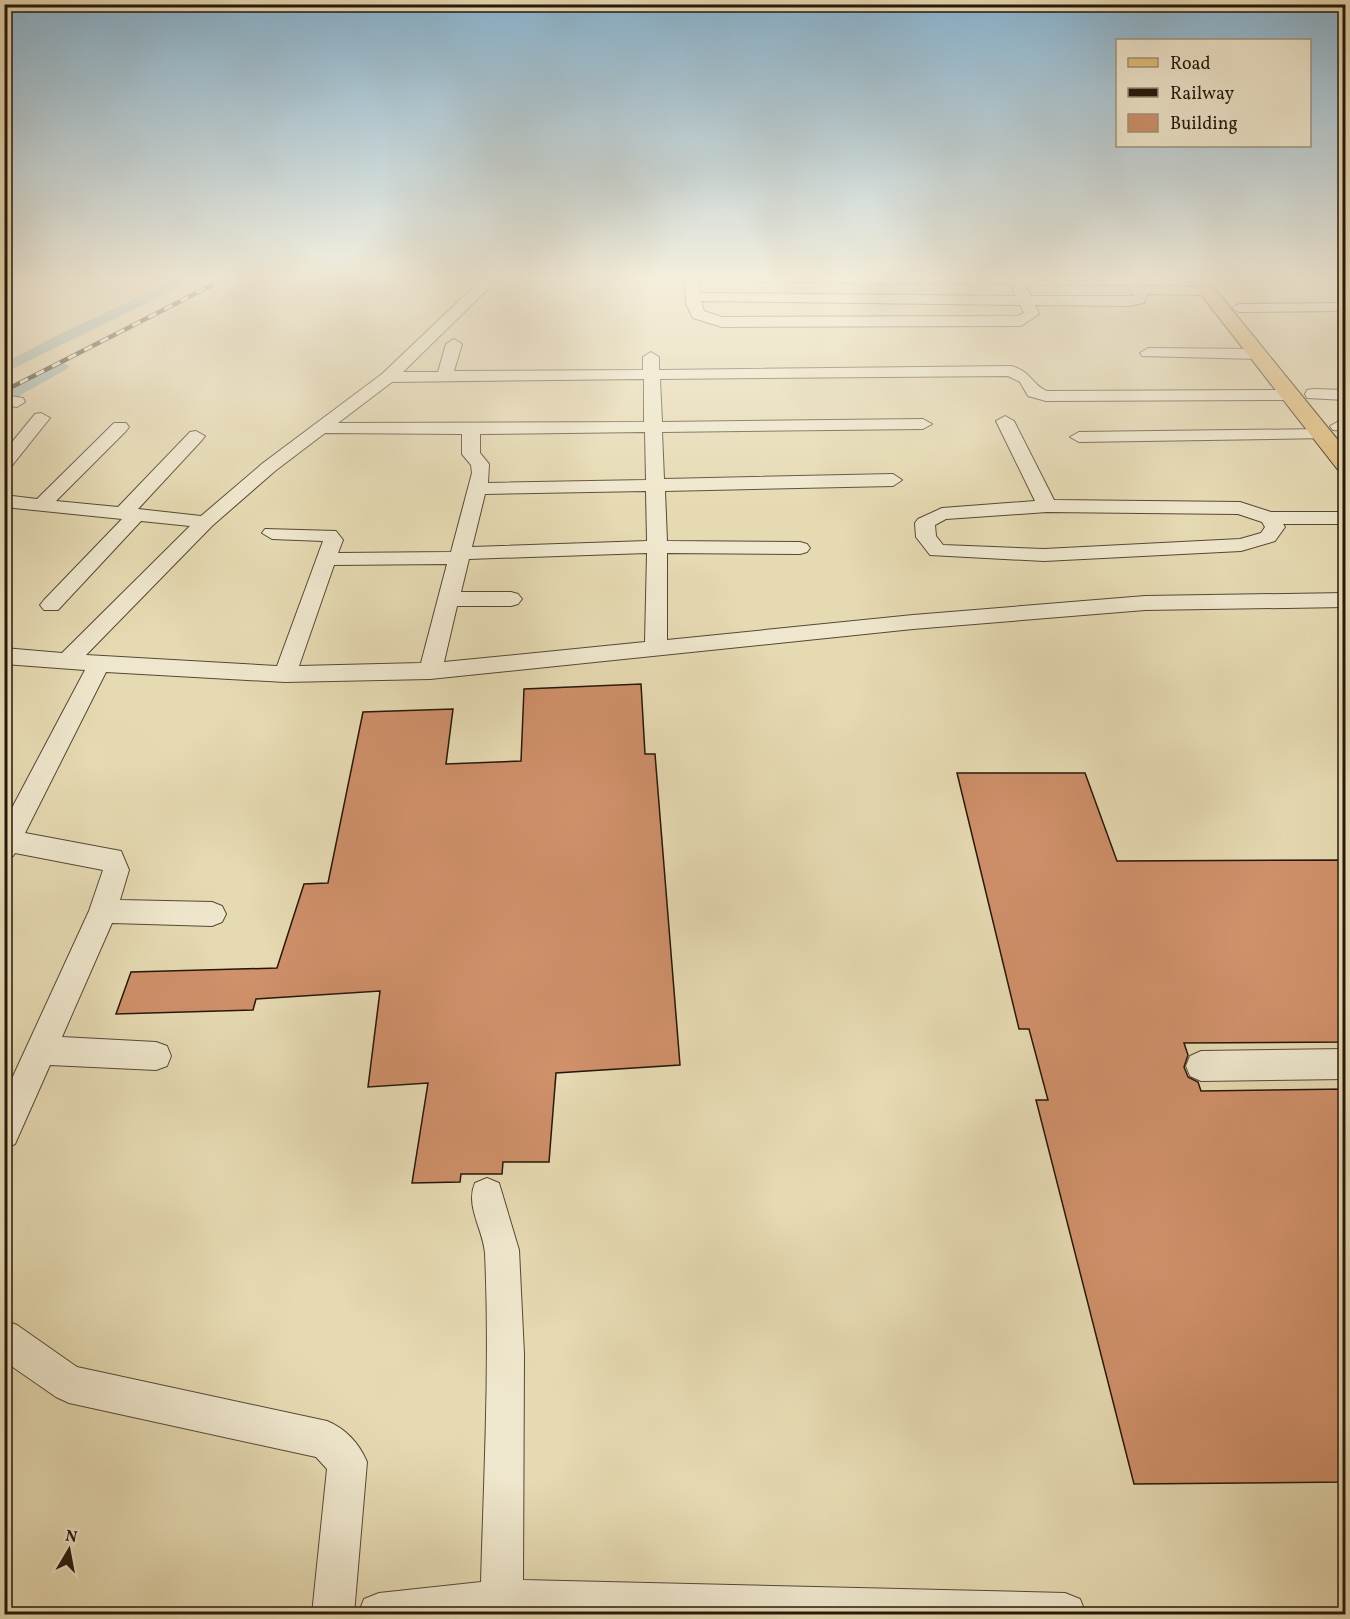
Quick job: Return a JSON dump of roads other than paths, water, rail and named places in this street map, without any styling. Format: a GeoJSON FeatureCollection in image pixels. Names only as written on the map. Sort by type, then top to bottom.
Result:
{"type":"FeatureCollection","features":[{"type":"Feature","properties":{"kind":"main road"},"geometry":{"type":"LineString","coordinates":[[1257,354],[1290,395],[1338,430]]}},
{"type":"Feature","properties":{"kind":"main road"},"geometry":{"type":"LineString","coordinates":[[1278,354],[1313,394],[1338,430],[1346,465]]}},
{"type":"Feature","properties":{"kind":"street"},"geometry":{"type":"LineString","coordinates":[[67,661],[205,522],[269,467],[324,428],[388,376],[412,354]]}},
{"type":"Feature","properties":{"kind":"street"},"geometry":{"type":"LineString","coordinates":[[445,376],[451,354]]}},
{"type":"Feature","properties":{"kind":"street"},"geometry":{"type":"LineString","coordinates":[[1208,354],[1257,354]]}},
{"type":"Feature","properties":{"kind":"street"},"geometry":{"type":"LineString","coordinates":[[388,376],[445,376],[651,364],[1011,371],[1026,379],[1034,393],[1046,396],[1290,395]]}},
{"type":"Feature","properties":{"kind":"street"},"geometry":{"type":"LineString","coordinates":[[651,364],[655,427],[653,485],[657,548],[656,650]]}},
{"type":"Feature","properties":{"kind":"street"},"geometry":{"type":"LineString","coordinates":[[1190,377],[1222,396]]}},
{"type":"Feature","properties":{"kind":"street"},"geometry":{"type":"LineString","coordinates":[[1313,394],[1346,395]]}},
{"type":"Feature","properties":{"kind":"street"},"geometry":{"type":"LineString","coordinates":[[4,464],[41,418]]}},
{"type":"Feature","properties":{"kind":"street"},"geometry":{"type":"LineString","coordinates":[[1005,421],[1047,506]]}},
{"type":"Feature","properties":{"kind":"street"},"geometry":{"type":"LineString","coordinates":[[324,428],[471,429],[923,424]]}},
{"type":"Feature","properties":{"kind":"street"},"geometry":{"type":"LineString","coordinates":[[42,504],[120,427]]}},
{"type":"Feature","properties":{"kind":"street"},"geometry":{"type":"LineString","coordinates":[[430,671],[481,472],[480,464],[471,454],[471,429]]}},
{"type":"Feature","properties":{"kind":"street"},"geometry":{"type":"LineString","coordinates":[[1079,437],[1338,430]]}},
{"type":"Feature","properties":{"kind":"street"},"geometry":{"type":"LineString","coordinates":[[51,605],[196,436]]}},
{"type":"Feature","properties":{"kind":"street"},"geometry":{"type":"LineString","coordinates":[[477,489],[893,480]]}},
{"type":"Feature","properties":{"kind":"street"},"geometry":{"type":"LineString","coordinates":[[4,501],[205,522]]}},
{"type":"Feature","properties":{"kind":"street"},"geometry":{"type":"LineString","coordinates":[[1272,523],[1268,537],[1240,545],[1044,555],[937,551],[926,537],[926,523],[942,514],[1047,506],[1240,508],[1272,523],[1346,526]]}},
{"type":"Feature","properties":{"kind":"street"},"geometry":{"type":"LineString","coordinates":[[1272,523],[1346,518]]}},
{"type":"Feature","properties":{"kind":"street"},"geometry":{"type":"LineString","coordinates":[[272,533],[329,535],[333,540],[285,674]]}},
{"type":"Feature","properties":{"kind":"street"},"geometry":{"type":"LineString","coordinates":[[326,559],[657,548],[800,548]]}},
{"type":"Feature","properties":{"kind":"street"},"geometry":{"type":"LineString","coordinates":[[448,599],[512,598]]}},
{"type":"Feature","properties":{"kind":"street"},"geometry":{"type":"LineString","coordinates":[[4,656],[98,666],[285,674],[430,671],[656,650],[912,622],[1145,603],[1346,600]]}},
{"type":"Feature","properties":{"kind":"street"},"geometry":{"type":"LineString","coordinates":[[4,1133],[103,911],[116,870],[112,859],[7,845],[98,666]]}},
{"type":"Feature","properties":{"kind":"street"},"geometry":{"type":"LineString","coordinates":[[103,911],[212,914]]}},
{"type":"Feature","properties":{"kind":"street"},"geometry":{"type":"LineString","coordinates":[[42,1050],[156,1056]]}},
{"type":"Feature","properties":{"kind":"street"},"geometry":{"type":"LineString","coordinates":[[1201,1066],[1346,1064]]}},
{"type":"Feature","properties":{"kind":"street"},"geometry":{"type":"LineString","coordinates":[[480,1607],[505,1354],[502,1250],[487,1195]]}},
{"type":"Feature","properties":{"kind":"street"},"geometry":{"type":"LineString","coordinates":[[4,1338],[69,1384],[327,1440],[347,1462],[333,1614]]}},
{"type":"Feature","properties":{"kind":"street"},"geometry":{"type":"LineString","coordinates":[[379,1614],[480,1607],[1065,1614]]}},
{"type":"Feature","properties":{"kind":"waterway"},"geometry":{"type":"LineString","coordinates":[[4,369],[34,354]]}},
{"type":"Feature","properties":{"kind":"waterway"},"geometry":{"type":"LineString","coordinates":[[12,394],[62,366]]}},
{"type":"Feature","properties":{"kind":"railway"},"geometry":{"type":"LineString","coordinates":[[4,391],[78,354]]}}]}
